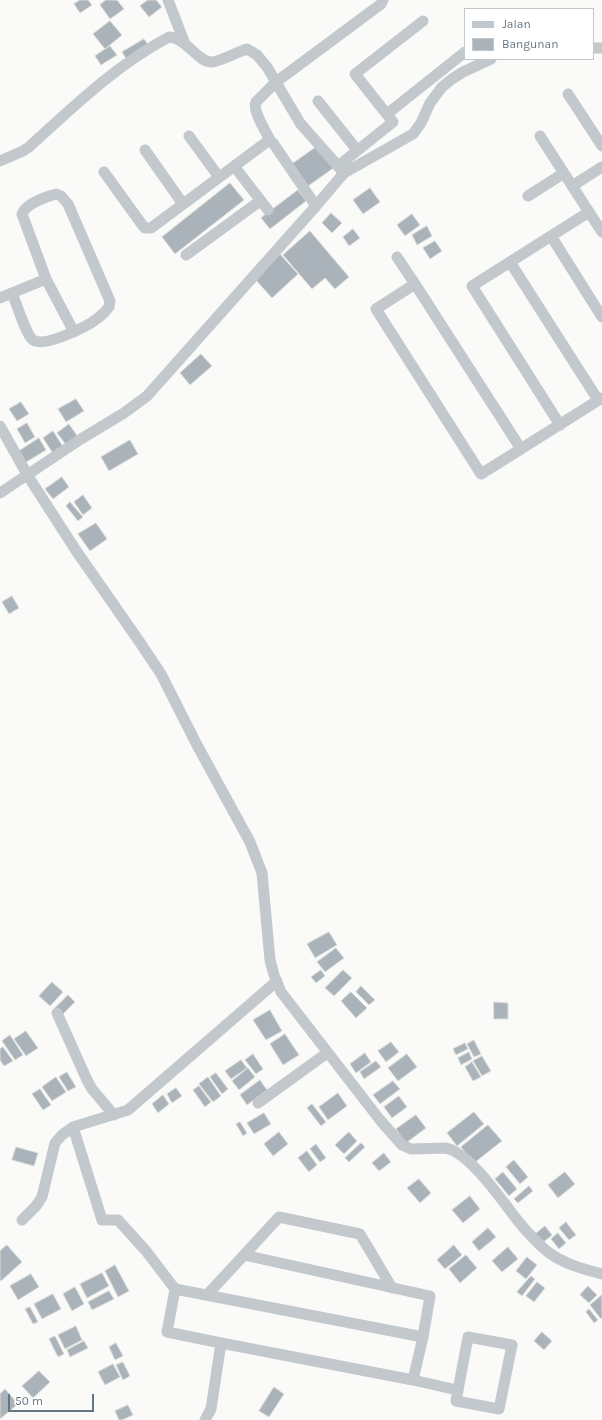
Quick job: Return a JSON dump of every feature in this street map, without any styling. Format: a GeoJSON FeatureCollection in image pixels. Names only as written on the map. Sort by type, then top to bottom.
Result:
{"type":"FeatureCollection","features":[{"type":"Feature","properties":{"kind":"street"},"geometry":{"type":"LineString","coordinates":[[168,0],[185,44]]}},
{"type":"Feature","properties":{"kind":"street"},"geometry":{"type":"LineString","coordinates":[[316,206],[274,143],[271,142],[256,111],[255,105],[256,102],[276,82],[381,4],[384,0]]}},
{"type":"Feature","properties":{"kind":"street"},"geometry":{"type":"LineString","coordinates":[[0,493],[28,476],[81,439],[124,413],[147,396],[316,206],[341,169],[357,150],[393,122],[355,74],[423,21]]}},
{"type":"Feature","properties":{"kind":"street"},"geometry":{"type":"LineString","coordinates":[[0,161],[29,147],[102,82],[145,50],[169,38],[175,38],[185,44],[204,60],[210,62],[247,49],[252,50],[267,67],[300,123],[341,169]]}},
{"type":"Feature","properties":{"kind":"street"},"geometry":{"type":"LineString","coordinates":[[387,114],[464,53]]}},
{"type":"Feature","properties":{"kind":"street"},"geometry":{"type":"LineString","coordinates":[[341,169],[413,134],[421,123],[430,103],[442,87],[463,72],[489,60]]}},
{"type":"Feature","properties":{"kind":"street"},"geometry":{"type":"LineString","coordinates":[[568,94],[602,146]]}},
{"type":"Feature","properties":{"kind":"street"},"geometry":{"type":"LineString","coordinates":[[318,101],[357,150]]}},
{"type":"Feature","properties":{"kind":"street"},"geometry":{"type":"LineString","coordinates":[[189,136],[219,177]]}},
{"type":"Feature","properties":{"kind":"street"},"geometry":{"type":"LineString","coordinates":[[540,136],[602,232]]}},
{"type":"Feature","properties":{"kind":"street"},"geometry":{"type":"LineString","coordinates":[[104,172],[146,228],[150,228],[268,141],[271,142]]}},
{"type":"Feature","properties":{"kind":"street"},"geometry":{"type":"LineString","coordinates":[[145,150],[183,204]]}},
{"type":"Feature","properties":{"kind":"street"},"geometry":{"type":"LineString","coordinates":[[234,166],[268,210]]}},
{"type":"Feature","properties":{"kind":"street"},"geometry":{"type":"LineString","coordinates":[[572,186],[602,168]]}},
{"type":"Feature","properties":{"kind":"street"},"geometry":{"type":"LineString","coordinates":[[528,196],[564,173]]}},
{"type":"Feature","properties":{"kind":"street"},"geometry":{"type":"LineString","coordinates":[[12,293],[28,335],[34,341],[39,342],[55,339],[74,332],[99,318],[109,307],[110,302],[68,204],[61,196],[56,194],[38,200],[23,211],[22,214],[46,279],[74,332]]}},
{"type":"Feature","properties":{"kind":"street"},"geometry":{"type":"LineString","coordinates":[[186,255],[260,201]]}},
{"type":"Feature","properties":{"kind":"street"},"geometry":{"type":"LineString","coordinates":[[560,425],[472,286],[589,212]]}},
{"type":"Feature","properties":{"kind":"street"},"geometry":{"type":"LineString","coordinates":[[551,236],[602,316]]}},
{"type":"Feature","properties":{"kind":"street"},"geometry":{"type":"LineString","coordinates":[[398,257],[521,449]]}},
{"type":"Feature","properties":{"kind":"street"},"geometry":{"type":"LineString","coordinates":[[415,284],[376,309],[481,474],[600,399],[510,262]]}},
{"type":"Feature","properties":{"kind":"street"},"geometry":{"type":"LineString","coordinates":[[0,298],[46,279]]}},
{"type":"Feature","properties":{"kind":"street"},"geometry":{"type":"LineString","coordinates":[[0,426],[28,476],[75,549],[161,674],[197,746],[250,842],[262,873],[270,960],[281,992],[327,1053],[380,1120],[402,1145],[411,1149],[445,1148],[456,1152],[477,1171],[518,1221],[536,1241],[549,1252],[562,1261],[602,1274]]}},
{"type":"Feature","properties":{"kind":"street"},"geometry":{"type":"LineString","coordinates":[[22,1220],[36,1206],[42,1197],[56,1143],[62,1134],[73,1127],[128,1110],[137,1104],[277,982]]}},
{"type":"Feature","properties":{"kind":"street"},"geometry":{"type":"LineString","coordinates":[[57,1013],[92,1089],[114,1115]]}},
{"type":"Feature","properties":{"kind":"street"},"geometry":{"type":"LineString","coordinates":[[258,1103],[327,1053]]}},
{"type":"Feature","properties":{"kind":"street"},"geometry":{"type":"LineString","coordinates":[[73,1127],[102,1220],[118,1220],[146,1251],[175,1289],[423,1337]]}},
{"type":"Feature","properties":{"kind":"street"},"geometry":{"type":"LineString","coordinates":[[207,1295],[279,1218],[360,1234],[392,1288]]}},
{"type":"Feature","properties":{"kind":"street"},"geometry":{"type":"LineString","coordinates":[[244,1255],[430,1296],[423,1337],[413,1380]]}},
{"type":"Feature","properties":{"kind":"street"},"geometry":{"type":"LineString","coordinates":[[175,1289],[167,1332],[458,1390]]}},
{"type":"Feature","properties":{"kind":"street"},"geometry":{"type":"LineString","coordinates":[[468,1337],[512,1345],[499,1409],[456,1400],[458,1390],[468,1337]]}},
{"type":"Feature","properties":{"kind":"street"},"geometry":{"type":"LineString","coordinates":[[205,1420],[210,1409],[221,1343]]}},
{"type":"Feature","properties":{"kind":"building"},"geometry":{"type":"Polygon","coordinates":[[[80,0],[88,0],[92,5],[80,13],[74,4],[80,0]]]}},
{"type":"Feature","properties":{"kind":"building"},"geometry":{"type":"Polygon","coordinates":[[[106,0],[117,0],[124,9],[110,19],[100,5],[106,0]]]}},
{"type":"Feature","properties":{"kind":"building"},"geometry":{"type":"Polygon","coordinates":[[[148,0],[156,0],[162,7],[149,17],[140,6],[148,0]]]}},
{"type":"Feature","properties":{"kind":"building"},"geometry":{"type":"Polygon","coordinates":[[[110,21],[122,35],[105,49],[93,34],[110,21]]]}},
{"type":"Feature","properties":{"kind":"building"},"geometry":{"type":"Polygon","coordinates":[[[144,39],[149,46],[127,60],[122,52],[144,39]]]}},
{"type":"Feature","properties":{"kind":"building"},"geometry":{"type":"Polygon","coordinates":[[[110,46],[117,55],[101,65],[95,56],[110,46]]]}},
{"type":"Feature","properties":{"kind":"building"},"geometry":{"type":"Polygon","coordinates":[[[319,145],[335,167],[308,186],[292,164],[319,145]]]}},
{"type":"Feature","properties":{"kind":"building"},"geometry":{"type":"Polygon","coordinates":[[[230,183],[244,200],[175,254],[162,237],[230,183]]]}},
{"type":"Feature","properties":{"kind":"building"},"geometry":{"type":"Polygon","coordinates":[[[370,188],[380,202],[363,214],[353,200],[370,188]]]}},
{"type":"Feature","properties":{"kind":"building"},"geometry":{"type":"Polygon","coordinates":[[[298,190],[306,201],[270,229],[261,218],[298,190]]]}},
{"type":"Feature","properties":{"kind":"building"},"geometry":{"type":"Polygon","coordinates":[[[331,213],[342,223],[332,233],[322,223],[331,213]]]}},
{"type":"Feature","properties":{"kind":"building"},"geometry":{"type":"Polygon","coordinates":[[[412,214],[420,225],[405,236],[397,225],[412,214]]]}},
{"type":"Feature","properties":{"kind":"building"},"geometry":{"type":"Polygon","coordinates":[[[427,226],[432,236],[417,245],[412,235],[427,226]]]}},
{"type":"Feature","properties":{"kind":"building"},"geometry":{"type":"Polygon","coordinates":[[[353,229],[360,238],[349,246],[343,237],[353,229]]]}},
{"type":"Feature","properties":{"kind":"building"},"geometry":{"type":"Polygon","coordinates":[[[310,231],[349,277],[335,289],[325,278],[312,289],[283,255],[310,231]]]}},
{"type":"Feature","properties":{"kind":"building"},"geometry":{"type":"Polygon","coordinates":[[[435,241],[442,251],[430,259],[423,248],[435,241]]]}},
{"type":"Feature","properties":{"kind":"building"},"geometry":{"type":"Polygon","coordinates":[[[280,254],[298,274],[272,298],[254,278],[280,254]]]}},
{"type":"Feature","properties":{"kind":"building"},"geometry":{"type":"Polygon","coordinates":[[[201,354],[212,366],[190,385],[180,373],[201,354]]]}},
{"type":"Feature","properties":{"kind":"building"},"geometry":{"type":"Polygon","coordinates":[[[76,399],[84,411],[66,422],[58,409],[76,399]]]}},
{"type":"Feature","properties":{"kind":"building"},"geometry":{"type":"Polygon","coordinates":[[[21,402],[29,414],[17,421],[9,409],[21,402]]]}},
{"type":"Feature","properties":{"kind":"building"},"geometry":{"type":"Polygon","coordinates":[[[27,423],[35,437],[25,443],[17,429],[27,423]]]}},
{"type":"Feature","properties":{"kind":"building"},"geometry":{"type":"Polygon","coordinates":[[[69,424],[78,437],[67,446],[57,433],[69,424]]]}},
{"type":"Feature","properties":{"kind":"building"},"geometry":{"type":"Polygon","coordinates":[[[53,431],[64,448],[54,455],[43,438],[53,431]]]}},
{"type":"Feature","properties":{"kind":"building"},"geometry":{"type":"Polygon","coordinates":[[[39,438],[46,450],[23,464],[16,453],[39,438]]]}},
{"type":"Feature","properties":{"kind":"building"},"geometry":{"type":"Polygon","coordinates":[[[130,440],[138,454],[109,471],[101,457],[130,440]]]}},
{"type":"Feature","properties":{"kind":"building"},"geometry":{"type":"Polygon","coordinates":[[[62,477],[69,487],[53,499],[45,489],[62,477]]]}},
{"type":"Feature","properties":{"kind":"building"},"geometry":{"type":"Polygon","coordinates":[[[83,495],[92,508],[83,515],[74,502],[83,495]]]}},
{"type":"Feature","properties":{"kind":"building"},"geometry":{"type":"Polygon","coordinates":[[[70,502],[83,517],[78,521],[66,506],[70,502]]]}},
{"type":"Feature","properties":{"kind":"building"},"geometry":{"type":"Polygon","coordinates":[[[96,523],[107,539],[90,551],[78,534],[96,523]]]}},
{"type":"Feature","properties":{"kind":"building"},"geometry":{"type":"Polygon","coordinates":[[[12,596],[19,608],[9,614],[2,602],[12,596]]]}},
{"type":"Feature","properties":{"kind":"building"},"geometry":{"type":"Polygon","coordinates":[[[329,932],[337,945],[315,958],[307,944],[329,932]]]}},
{"type":"Feature","properties":{"kind":"building"},"geometry":{"type":"Polygon","coordinates":[[[336,948],[344,958],[325,972],[317,962],[336,948]]]}},
{"type":"Feature","properties":{"kind":"building"},"geometry":{"type":"Polygon","coordinates":[[[321,970],[325,976],[316,983],[311,977],[321,970]]]}},
{"type":"Feature","properties":{"kind":"building"},"geometry":{"type":"Polygon","coordinates":[[[343,970],[352,978],[334,996],[325,988],[343,970]]]}},
{"type":"Feature","properties":{"kind":"building"},"geometry":{"type":"Polygon","coordinates":[[[52,982],[63,992],[50,1006],[39,996],[52,982]]]}},
{"type":"Feature","properties":{"kind":"building"},"geometry":{"type":"Polygon","coordinates":[[[361,986],[375,1000],[369,1005],[356,992],[361,986]]]}},
{"type":"Feature","properties":{"kind":"building"},"geometry":{"type":"Polygon","coordinates":[[[351,992],[367,1008],[356,1018],[341,1001],[351,992]]]}},
{"type":"Feature","properties":{"kind":"building"},"geometry":{"type":"Polygon","coordinates":[[[68,995],[75,1002],[62,1015],[55,1008],[68,995]]]}},
{"type":"Feature","properties":{"kind":"building"},"geometry":{"type":"Polygon","coordinates":[[[494,1002],[508,1003],[508,1019],[494,1019],[494,1002]]]}},
{"type":"Feature","properties":{"kind":"building"},"geometry":{"type":"Polygon","coordinates":[[[270,1010],[282,1031],[266,1040],[253,1020],[270,1010]]]}},
{"type":"Feature","properties":{"kind":"building"},"geometry":{"type":"Polygon","coordinates":[[[26,1031],[38,1048],[26,1056],[14,1039],[26,1031]]]}},
{"type":"Feature","properties":{"kind":"building"},"geometry":{"type":"Polygon","coordinates":[[[285,1034],[299,1055],[283,1065],[270,1044],[285,1034]]]}},
{"type":"Feature","properties":{"kind":"building"},"geometry":{"type":"Polygon","coordinates":[[[10,1035],[23,1055],[15,1060],[2,1041],[10,1035]]]}},
{"type":"Feature","properties":{"kind":"building"},"geometry":{"type":"Polygon","coordinates":[[[474,1040],[481,1054],[474,1057],[467,1044],[474,1040]]]}},
{"type":"Feature","properties":{"kind":"building"},"geometry":{"type":"Polygon","coordinates":[[[391,1042],[399,1052],[386,1062],[378,1051],[391,1042]]]}},
{"type":"Feature","properties":{"kind":"building"},"geometry":{"type":"Polygon","coordinates":[[[465,1043],[468,1049],[456,1055],[453,1049],[465,1043]]]}},
{"type":"Feature","properties":{"kind":"building"},"geometry":{"type":"Polygon","coordinates":[[[3,1047],[13,1061],[4,1066],[0,1060],[0,1049],[3,1047]]]}},
{"type":"Feature","properties":{"kind":"building"},"geometry":{"type":"Polygon","coordinates":[[[469,1052],[472,1059],[461,1065],[458,1058],[469,1052]]]}},
{"type":"Feature","properties":{"kind":"building"},"geometry":{"type":"Polygon","coordinates":[[[365,1053],[371,1062],[356,1073],[350,1064],[365,1053]]]}},
{"type":"Feature","properties":{"kind":"building"},"geometry":{"type":"Polygon","coordinates":[[[253,1054],[263,1069],[256,1074],[245,1060],[253,1054]]]}},
{"type":"Feature","properties":{"kind":"building"},"geometry":{"type":"Polygon","coordinates":[[[407,1054],[417,1067],[398,1081],[388,1068],[407,1054]]]}},
{"type":"Feature","properties":{"kind":"building"},"geometry":{"type":"Polygon","coordinates":[[[482,1056],[491,1071],[482,1076],[473,1061],[482,1056]]]}},
{"type":"Feature","properties":{"kind":"building"},"geometry":{"type":"Polygon","coordinates":[[[241,1060],[247,1068],[231,1079],[225,1071],[241,1060]]]}},
{"type":"Feature","properties":{"kind":"building"},"geometry":{"type":"Polygon","coordinates":[[[376,1061],[381,1067],[364,1079],[360,1072],[376,1061]]]}},
{"type":"Feature","properties":{"kind":"building"},"geometry":{"type":"Polygon","coordinates":[[[472,1062],[481,1077],[473,1081],[465,1067],[472,1062]]]}},
{"type":"Feature","properties":{"kind":"building"},"geometry":{"type":"Polygon","coordinates":[[[248,1068],[255,1077],[239,1090],[232,1081],[248,1068]]]}},
{"type":"Feature","properties":{"kind":"building"},"geometry":{"type":"Polygon","coordinates":[[[67,1072],[76,1087],[68,1091],[59,1077],[67,1072]]]}},
{"type":"Feature","properties":{"kind":"building"},"geometry":{"type":"Polygon","coordinates":[[[216,1073],[228,1089],[222,1094],[210,1077],[216,1073]]]}},
{"type":"Feature","properties":{"kind":"building"},"geometry":{"type":"Polygon","coordinates":[[[56,1077],[66,1092],[52,1101],[42,1087],[56,1077]]]}},
{"type":"Feature","properties":{"kind":"building"},"geometry":{"type":"Polygon","coordinates":[[[208,1077],[221,1096],[213,1102],[199,1084],[208,1077]]]}},
{"type":"Feature","properties":{"kind":"building"},"geometry":{"type":"Polygon","coordinates":[[[260,1080],[267,1090],[247,1105],[240,1095],[260,1080]]]}},
{"type":"Feature","properties":{"kind":"building"},"geometry":{"type":"Polygon","coordinates":[[[393,1081],[400,1089],[380,1104],[373,1095],[393,1081]]]}},
{"type":"Feature","properties":{"kind":"building"},"geometry":{"type":"Polygon","coordinates":[[[199,1086],[211,1102],[205,1107],[193,1090],[199,1086]]]}},
{"type":"Feature","properties":{"kind":"building"},"geometry":{"type":"Polygon","coordinates":[[[176,1088],[182,1096],[172,1103],[167,1094],[176,1088]]]}},
{"type":"Feature","properties":{"kind":"building"},"geometry":{"type":"Polygon","coordinates":[[[40,1089],[51,1105],[43,1110],[32,1094],[40,1089]]]}},
{"type":"Feature","properties":{"kind":"building"},"geometry":{"type":"Polygon","coordinates":[[[338,1093],[347,1106],[328,1120],[319,1107],[338,1093]]]}},
{"type":"Feature","properties":{"kind":"building"},"geometry":{"type":"Polygon","coordinates":[[[163,1095],[169,1104],[158,1113],[152,1104],[163,1095]]]}},
{"type":"Feature","properties":{"kind":"building"},"geometry":{"type":"Polygon","coordinates":[[[399,1096],[407,1107],[392,1118],[384,1107],[399,1096]]]}},
{"type":"Feature","properties":{"kind":"building"},"geometry":{"type":"Polygon","coordinates":[[[312,1104],[326,1122],[321,1126],[307,1108],[312,1104]]]}},
{"type":"Feature","properties":{"kind":"building"},"geometry":{"type":"Polygon","coordinates":[[[474,1112],[484,1124],[457,1146],[447,1133],[474,1112]]]}},
{"type":"Feature","properties":{"kind":"building"},"geometry":{"type":"Polygon","coordinates":[[[264,1113],[271,1124],[254,1134],[247,1123],[264,1113]]]}},
{"type":"Feature","properties":{"kind":"building"},"geometry":{"type":"Polygon","coordinates":[[[416,1115],[426,1128],[406,1143],[396,1129],[416,1115]]]}},
{"type":"Feature","properties":{"kind":"building"},"geometry":{"type":"Polygon","coordinates":[[[240,1122],[247,1133],[243,1136],[236,1124],[240,1122]]]}},
{"type":"Feature","properties":{"kind":"building"},"geometry":{"type":"Polygon","coordinates":[[[488,1125],[502,1141],[474,1163],[461,1147],[488,1125]]]}},
{"type":"Feature","properties":{"kind":"building"},"geometry":{"type":"Polygon","coordinates":[[[279,1132],[288,1144],[273,1156],[264,1144],[279,1132]]]}},
{"type":"Feature","properties":{"kind":"building"},"geometry":{"type":"Polygon","coordinates":[[[349,1132],[357,1141],[344,1154],[335,1145],[349,1132]]]}},
{"type":"Feature","properties":{"kind":"building"},"geometry":{"type":"Polygon","coordinates":[[[361,1143],[365,1147],[349,1162],[345,1158],[361,1143]]]}},
{"type":"Feature","properties":{"kind":"building"},"geometry":{"type":"Polygon","coordinates":[[[316,1144],[326,1158],[320,1162],[310,1149],[316,1144]]]}},
{"type":"Feature","properties":{"kind":"building"},"geometry":{"type":"Polygon","coordinates":[[[16,1147],[38,1153],[34,1166],[12,1160],[16,1147]]]}},
{"type":"Feature","properties":{"kind":"building"},"geometry":{"type":"Polygon","coordinates":[[[307,1151],[317,1165],[309,1172],[298,1158],[307,1151]]]}},
{"type":"Feature","properties":{"kind":"building"},"geometry":{"type":"Polygon","coordinates":[[[384,1153],[391,1162],[379,1171],[372,1163],[384,1153]]]}},
{"type":"Feature","properties":{"kind":"building"},"geometry":{"type":"Polygon","coordinates":[[[514,1160],[528,1177],[520,1184],[506,1167],[514,1160]]]}},
{"type":"Feature","properties":{"kind":"building"},"geometry":{"type":"Polygon","coordinates":[[[503,1172],[517,1189],[509,1196],[495,1179],[503,1172]]]}},
{"type":"Feature","properties":{"kind":"building"},"geometry":{"type":"Polygon","coordinates":[[[565,1172],[575,1184],[558,1198],[548,1185],[565,1172]]]}},
{"type":"Feature","properties":{"kind":"building"},"geometry":{"type":"Polygon","coordinates":[[[419,1179],[431,1193],[420,1203],[407,1188],[419,1179]]]}},
{"type":"Feature","properties":{"kind":"building"},"geometry":{"type":"Polygon","coordinates":[[[529,1186],[533,1191],[518,1203],[514,1199],[529,1186]]]}},
{"type":"Feature","properties":{"kind":"building"},"geometry":{"type":"Polygon","coordinates":[[[470,1196],[480,1209],[463,1223],[452,1210],[470,1196]]]}},
{"type":"Feature","properties":{"kind":"building"},"geometry":{"type":"Polygon","coordinates":[[[566,1222],[576,1235],[569,1240],[559,1228],[566,1222]]]}},
{"type":"Feature","properties":{"kind":"building"},"geometry":{"type":"Polygon","coordinates":[[[545,1226],[552,1235],[540,1245],[533,1236],[545,1226]]]}},
{"type":"Feature","properties":{"kind":"building"},"geometry":{"type":"Polygon","coordinates":[[[488,1228],[496,1237],[479,1251],[472,1242],[488,1228]]]}},
{"type":"Feature","properties":{"kind":"building"},"geometry":{"type":"Polygon","coordinates":[[[558,1233],[566,1243],[559,1249],[551,1239],[558,1233]]]}},
{"type":"Feature","properties":{"kind":"building"},"geometry":{"type":"Polygon","coordinates":[[[7,1245],[22,1262],[1,1281],[0,1251],[7,1245]]]}},
{"type":"Feature","properties":{"kind":"building"},"geometry":{"type":"Polygon","coordinates":[[[454,1245],[462,1255],[445,1269],[437,1260],[454,1245]]]}},
{"type":"Feature","properties":{"kind":"building"},"geometry":{"type":"Polygon","coordinates":[[[508,1247],[518,1259],[502,1272],[492,1261],[508,1247]]]}},
{"type":"Feature","properties":{"kind":"building"},"geometry":{"type":"Polygon","coordinates":[[[466,1255],[477,1268],[460,1283],[449,1269],[466,1255]]]}},
{"type":"Feature","properties":{"kind":"building"},"geometry":{"type":"Polygon","coordinates":[[[527,1257],[537,1265],[526,1279],[516,1271],[527,1257]]]}},
{"type":"Feature","properties":{"kind":"building"},"geometry":{"type":"Polygon","coordinates":[[[115,1265],[129,1291],[118,1297],[105,1271],[115,1265]]]}},
{"type":"Feature","properties":{"kind":"building"},"geometry":{"type":"Polygon","coordinates":[[[102,1273],[109,1286],[87,1298],[80,1284],[102,1273]]]}},
{"type":"Feature","properties":{"kind":"building"},"geometry":{"type":"Polygon","coordinates":[[[31,1274],[39,1287],[18,1300],[10,1286],[31,1274]]]}},
{"type":"Feature","properties":{"kind":"building"},"geometry":{"type":"Polygon","coordinates":[[[531,1276],[535,1279],[522,1296],[517,1292],[531,1276]]]}},
{"type":"Feature","properties":{"kind":"building"},"geometry":{"type":"Polygon","coordinates":[[[537,1282],[545,1288],[534,1302],[526,1296],[537,1282]]]}},
{"type":"Feature","properties":{"kind":"building"},"geometry":{"type":"Polygon","coordinates":[[[588,1286],[597,1295],[589,1303],[580,1295],[588,1286]]]}},
{"type":"Feature","properties":{"kind":"building"},"geometry":{"type":"Polygon","coordinates":[[[75,1287],[84,1304],[72,1311],[63,1294],[75,1287]]]}},
{"type":"Feature","properties":{"kind":"building"},"geometry":{"type":"Polygon","coordinates":[[[109,1291],[114,1299],[92,1310],[88,1302],[109,1291]]]}},
{"type":"Feature","properties":{"kind":"building"},"geometry":{"type":"Polygon","coordinates":[[[53,1294],[61,1309],[42,1319],[34,1304],[53,1294]]]}},
{"type":"Feature","properties":{"kind":"building"},"geometry":{"type":"Polygon","coordinates":[[[602,1295],[602,1318],[601,1319],[590,1305],[602,1295]]]}},
{"type":"Feature","properties":{"kind":"building"},"geometry":{"type":"Polygon","coordinates":[[[30,1307],[38,1322],[33,1324],[25,1309],[30,1307]]]}},
{"type":"Feature","properties":{"kind":"building"},"geometry":{"type":"Polygon","coordinates":[[[589,1309],[598,1320],[594,1323],[586,1312],[589,1309]]]}},
{"type":"Feature","properties":{"kind":"building"},"geometry":{"type":"Polygon","coordinates":[[[76,1326],[82,1340],[65,1349],[58,1335],[76,1326]]]}},
{"type":"Feature","properties":{"kind":"building"},"geometry":{"type":"Polygon","coordinates":[[[542,1332],[552,1341],[544,1350],[534,1341],[542,1332]]]}},
{"type":"Feature","properties":{"kind":"building"},"geometry":{"type":"Polygon","coordinates":[[[55,1336],[64,1354],[58,1357],[49,1339],[55,1336]]]}},
{"type":"Feature","properties":{"kind":"building"},"geometry":{"type":"Polygon","coordinates":[[[84,1341],[88,1348],[70,1357],[67,1350],[84,1341]]]}},
{"type":"Feature","properties":{"kind":"building"},"geometry":{"type":"Polygon","coordinates":[[[116,1343],[123,1356],[115,1360],[109,1347],[116,1343]]]}},
{"type":"Feature","properties":{"kind":"building"},"geometry":{"type":"Polygon","coordinates":[[[123,1362],[130,1376],[123,1380],[116,1365],[123,1362]]]}},
{"type":"Feature","properties":{"kind":"building"},"geometry":{"type":"Polygon","coordinates":[[[113,1364],[120,1377],[105,1385],[98,1372],[113,1364]]]}},
{"type":"Feature","properties":{"kind":"building"},"geometry":{"type":"Polygon","coordinates":[[[39,1371],[50,1382],[33,1398],[22,1386],[39,1371]]]}},
{"type":"Feature","properties":{"kind":"building"},"geometry":{"type":"Polygon","coordinates":[[[274,1387],[284,1394],[269,1417],[259,1411],[274,1387]]]}},
{"type":"Feature","properties":{"kind":"building"},"geometry":{"type":"Polygon","coordinates":[[[5,1389],[18,1404],[0,1419],[0,1394],[5,1389]]]}},
{"type":"Feature","properties":{"kind":"building"},"geometry":{"type":"Polygon","coordinates":[[[128,1405],[133,1415],[119,1420],[115,1411],[128,1405]]]}}]}
